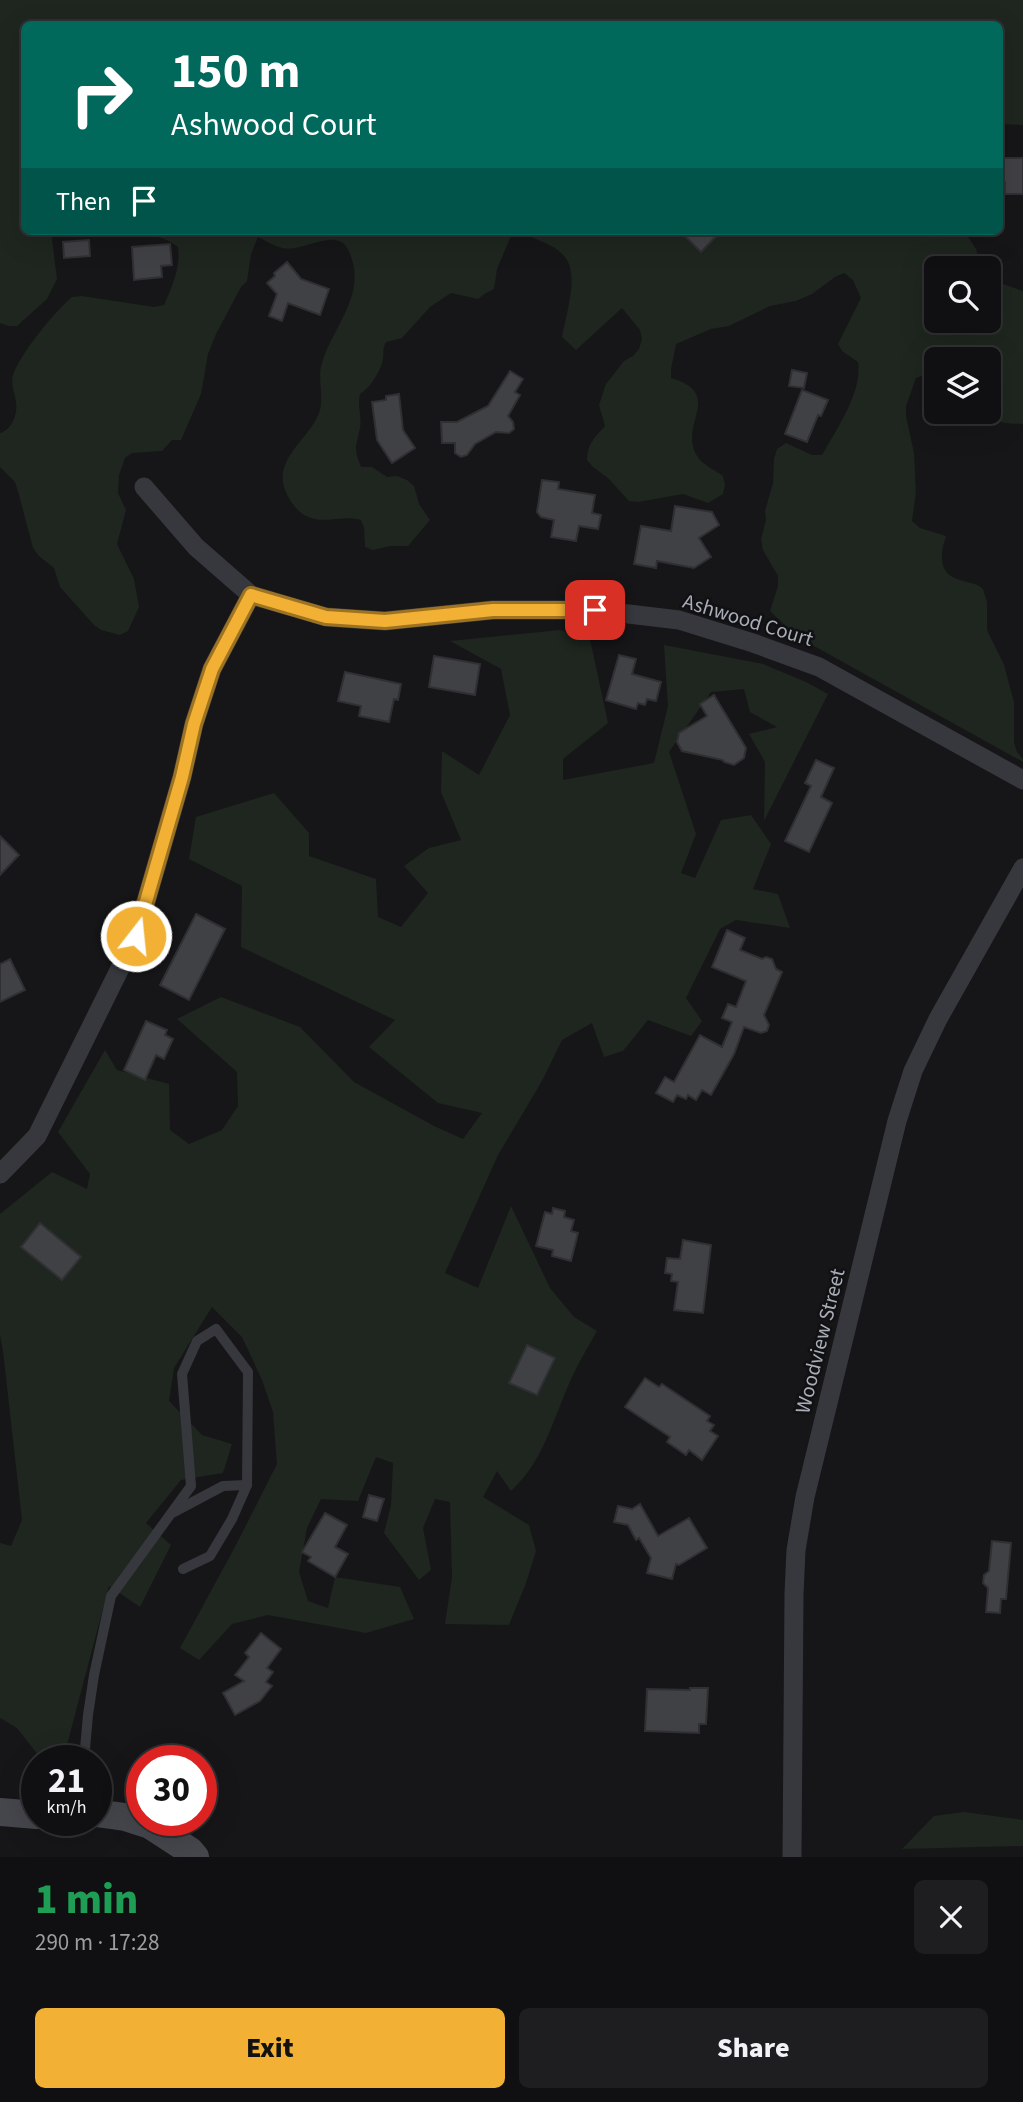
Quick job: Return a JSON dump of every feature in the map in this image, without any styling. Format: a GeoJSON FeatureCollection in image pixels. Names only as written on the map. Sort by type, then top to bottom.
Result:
{"type":"FeatureCollection","features":[{"type":"Feature","properties":{"kind":"street","name":"Ashwood Court"},"geometry":{"type":"LineString","coordinates":[[144,487],[196,547],[251,595],[326,617],[385,621],[493,610],[595,610],[679,620],[819,667],[1023,780]]}},
{"type":"Feature","properties":{"kind":"street"},"geometry":{"type":"LineString","coordinates":[[0,1174],[37,1136],[136,936],[182,777],[194,724],[212,669],[251,595]]}},
{"type":"Feature","properties":{"kind":"street","name":"Woodview Street"},"geometry":{"type":"LineString","coordinates":[[792,1857],[794,1594],[796,1550],[804,1504],[897,1121],[913,1071],[938,1019],[1023,867]]}},
{"type":"Feature","properties":{"kind":"street"},"geometry":{"type":"LineString","coordinates":[[0,1812],[21,1814]]}},
{"type":"Feature","properties":{"kind":"street"},"geometry":{"type":"LineString","coordinates":[[112,1815],[150,1825],[195,1857]]}},
{"type":"Feature","properties":{"kind":"lane"},"geometry":{"type":"LineString","coordinates":[[85,1745],[94,1675],[111,1596],[191,1486],[182,1374],[197,1341],[216,1329],[248,1372],[247,1485],[232,1519],[210,1556],[183,1569]]}},
{"type":"Feature","properties":{"kind":"lane"},"geometry":{"type":"LineString","coordinates":[[170,1514],[223,1486],[247,1485]]}},
{"type":"Feature","properties":{"kind":"shaded area"},"geometry":{"type":"Polygon","coordinates":[[[0,0],[1023,0],[1023,125],[1003,124],[1003,21],[21,21],[21,235],[52,235],[57,279],[47,299],[17,326],[0,323],[0,0]]]}},
{"type":"Feature","properties":{"kind":"shaded area"},"geometry":{"type":"Polygon","coordinates":[[[154,235],[511,235],[497,269],[494,289],[478,299],[451,293],[430,307],[402,338],[386,342],[382,364],[377,374],[368,388],[360,394],[360,424],[356,447],[361,467],[372,467],[387,477],[397,476],[407,480],[414,486],[419,504],[430,520],[408,546],[373,550],[365,547],[361,520],[318,520],[304,515],[287,494],[283,478],[289,458],[320,410],[322,363],[345,314],[353,289],[355,277],[349,250],[344,244],[331,240],[290,249],[258,237],[251,254],[247,281],[241,287],[216,334],[208,354],[201,394],[181,440],[172,440],[162,451],[132,453],[125,458],[119,475],[118,493],[126,510],[117,544],[134,579],[139,607],[128,631],[120,635],[101,630],[94,625],[60,587],[54,568],[33,548],[15,482],[0,467],[0,433],[11,425],[16,411],[12,382],[17,366],[39,333],[72,297],[82,296],[154,307],[164,305],[173,284],[179,254],[178,247],[154,235]]]}},
{"type":"Feature","properties":{"kind":"shaded area"},"geometry":{"type":"Polygon","coordinates":[[[530,235],[967,235],[978,256],[924,256],[924,333],[1001,333],[1001,283],[1023,291],[1023,424],[1001,422],[1001,347],[924,347],[924,375],[916,378],[906,406],[906,416],[914,453],[916,492],[912,521],[920,528],[946,536],[942,561],[946,572],[983,589],[987,602],[987,630],[1004,665],[1014,702],[1014,742],[1023,762],[796,636],[770,611],[778,586],[778,576],[763,550],[761,539],[773,483],[774,459],[777,449],[786,443],[812,455],[822,455],[847,410],[856,385],[858,362],[842,351],[838,344],[861,298],[853,280],[844,273],[796,301],[770,306],[729,326],[711,329],[676,344],[671,378],[688,385],[696,393],[698,403],[692,436],[693,448],[700,460],[723,476],[723,494],[708,503],[683,494],[638,502],[629,501],[608,478],[593,467],[587,460],[587,454],[595,437],[605,426],[599,405],[606,384],[624,361],[639,349],[642,339],[640,330],[622,308],[576,350],[562,337],[571,273],[564,256],[530,235]]]}},
{"type":"Feature","properties":{"kind":"shaded area"},"geometry":{"type":"Polygon","coordinates":[[[560,630],[590,639],[608,723],[563,759],[563,780],[654,763],[668,706],[664,645],[763,664],[828,694],[764,821],[765,762],[749,734],[777,727],[750,712],[744,689],[711,692],[669,752],[696,834],[681,873],[695,878],[721,820],[751,815],[771,844],[753,889],[778,894],[790,928],[736,920],[720,929],[686,998],[702,1021],[691,1036],[648,1020],[623,1051],[604,1057],[592,1023],[562,1040],[542,1081],[498,1155],[445,1273],[478,1288],[511,1206],[550,1288],[574,1317],[597,1331],[573,1375],[541,1451],[523,1479],[511,1491],[497,1471],[483,1497],[529,1525],[536,1551],[509,1625],[445,1624],[452,1577],[450,1502],[435,1499],[423,1528],[431,1570],[419,1580],[384,1533],[391,1505],[393,1463],[376,1457],[358,1501],[321,1499],[307,1528],[299,1572],[308,1601],[328,1608],[335,1577],[400,1587],[414,1619],[366,1633],[268,1615],[232,1624],[199,1660],[180,1648],[277,1464],[273,1412],[262,1380],[242,1337],[212,1307],[174,1368],[169,1401],[202,1435],[232,1444],[223,1473],[181,1480],[146,1523],[171,1545],[140,1607],[109,1586],[67,1745],[30,1745],[17,1728],[0,1718],[0,1543],[11,1546],[22,1520],[0,1335],[0,1214],[52,1172],[87,1189],[90,1174],[58,1132],[105,1050],[117,1070],[169,1084],[170,1130],[189,1144],[222,1130],[238,1106],[237,1072],[177,1019],[221,997],[300,1027],[354,1082],[463,1139],[482,1113],[438,1103],[369,1047],[395,1020],[241,947],[242,886],[189,859],[196,817],[274,793],[309,833],[309,856],[376,879],[378,917],[401,927],[428,893],[404,866],[429,848],[461,840],[441,792],[442,751],[479,775],[510,715],[501,669],[450,641],[560,630]]]}},
{"type":"Feature","properties":{"kind":"shaded area"},"geometry":{"type":"Polygon","coordinates":[[[964,1812],[1023,1820],[1023,1846],[902,1849],[934,1816],[964,1812]]]}},
{"type":"Feature","properties":{"kind":"building"},"geometry":{"type":"Polygon","coordinates":[[[1003,158],[1023,158],[1023,194],[1005,194],[1003,158]]]}},
{"type":"Feature","properties":{"kind":"building"},"geometry":{"type":"Polygon","coordinates":[[[684,235],[717,235],[701,252],[684,235]]]}},
{"type":"Feature","properties":{"kind":"building"},"geometry":{"type":"Polygon","coordinates":[[[89,240],[90,256],[64,258],[63,242],[89,240]]]}},
{"type":"Feature","properties":{"kind":"building"},"geometry":{"type":"Polygon","coordinates":[[[170,244],[172,265],[161,266],[162,277],[134,280],[132,247],[170,244]]]}},
{"type":"Feature","properties":{"kind":"building"},"geometry":{"type":"Polygon","coordinates":[[[287,262],[301,279],[329,289],[320,315],[288,303],[282,321],[269,316],[277,294],[267,283],[287,262]]]}},
{"type":"Feature","properties":{"kind":"building"},"geometry":{"type":"Polygon","coordinates":[[[792,370],[807,373],[804,388],[789,386],[792,370]]]}},
{"type":"Feature","properties":{"kind":"building"},"geometry":{"type":"Polygon","coordinates":[[[510,371],[523,379],[515,392],[520,395],[508,416],[514,429],[509,433],[496,432],[475,444],[467,455],[461,457],[455,453],[455,443],[442,443],[441,422],[457,422],[488,406],[510,371]]]}},
{"type":"Feature","properties":{"kind":"building"},"geometry":{"type":"Polygon","coordinates":[[[802,390],[828,400],[821,416],[818,415],[807,442],[785,434],[802,390]]]}},
{"type":"Feature","properties":{"kind":"building"},"geometry":{"type":"Polygon","coordinates":[[[399,394],[403,430],[415,448],[392,463],[377,440],[372,402],[399,394]]]}},
{"type":"Feature","properties":{"kind":"building"},"geometry":{"type":"Polygon","coordinates":[[[542,480],[559,482],[558,489],[595,495],[592,513],[601,515],[598,529],[579,526],[576,541],[551,537],[554,520],[541,517],[537,512],[542,480]]]}},
{"type":"Feature","properties":{"kind":"building"},"geometry":{"type":"Polygon","coordinates":[[[675,506],[712,512],[719,525],[699,538],[711,557],[694,568],[657,561],[656,568],[634,564],[641,526],[671,531],[675,506]]]}},
{"type":"Feature","properties":{"kind":"building"},"geometry":{"type":"Polygon","coordinates":[[[619,655],[636,659],[632,674],[661,682],[656,701],[647,699],[645,705],[638,703],[636,709],[606,700],[619,655]]]}},
{"type":"Feature","properties":{"kind":"building"},"geometry":{"type":"Polygon","coordinates":[[[434,656],[480,664],[475,695],[429,687],[434,656]]]}},
{"type":"Feature","properties":{"kind":"building"},"geometry":{"type":"Polygon","coordinates":[[[345,672],[401,684],[398,700],[394,699],[389,722],[359,716],[361,706],[338,701],[345,672]]]}},
{"type":"Feature","properties":{"kind":"building"},"geometry":{"type":"Polygon","coordinates":[[[714,695],[746,748],[744,758],[734,765],[682,751],[677,742],[679,733],[707,716],[700,704],[714,695]]]}},
{"type":"Feature","properties":{"kind":"building"},"geometry":{"type":"Polygon","coordinates":[[[816,760],[834,768],[821,797],[832,803],[809,852],[785,841],[811,786],[805,783],[816,760]]]}},
{"type":"Feature","properties":{"kind":"building"},"geometry":{"type":"Polygon","coordinates":[[[0,836],[19,855],[0,875],[0,836]]]}},
{"type":"Feature","properties":{"kind":"building"},"geometry":{"type":"Polygon","coordinates":[[[196,914],[225,929],[189,1000],[160,985],[196,914]]]}},
{"type":"Feature","properties":{"kind":"building"},"geometry":{"type":"Polygon","coordinates":[[[727,930],[745,938],[740,950],[762,959],[772,959],[776,969],[782,972],[764,1015],[769,1025],[767,1031],[761,1033],[744,1027],[734,1054],[711,1095],[702,1090],[696,1100],[688,1095],[686,1099],[677,1095],[673,1102],[656,1093],[665,1077],[674,1082],[700,1035],[722,1047],[732,1022],[722,1018],[728,1004],[736,1007],[746,981],[712,967],[727,930]]]}},
{"type":"Feature","properties":{"kind":"building"},"geometry":{"type":"Polygon","coordinates":[[[10,959],[25,990],[0,1002],[0,964],[10,959]]]}},
{"type":"Feature","properties":{"kind":"building"},"geometry":{"type":"Polygon","coordinates":[[[146,1021],[167,1030],[165,1035],[173,1039],[164,1059],[156,1055],[145,1080],[124,1070],[146,1021]]]}},
{"type":"Feature","properties":{"kind":"building"},"geometry":{"type":"Polygon","coordinates":[[[553,1208],[565,1211],[564,1217],[574,1220],[571,1231],[578,1233],[571,1261],[552,1256],[553,1250],[536,1246],[545,1212],[552,1214],[553,1208]]]}},
{"type":"Feature","properties":{"kind":"building"},"geometry":{"type":"Polygon","coordinates":[[[40,1223],[81,1257],[62,1280],[21,1247],[40,1223]]]}},
{"type":"Feature","properties":{"kind":"building"},"geometry":{"type":"Polygon","coordinates":[[[683,1240],[711,1245],[703,1313],[674,1310],[678,1282],[671,1281],[672,1274],[665,1273],[667,1258],[680,1259],[683,1240]]]}},
{"type":"Feature","properties":{"kind":"building"},"geometry":{"type":"Polygon","coordinates":[[[527,1345],[555,1358],[537,1395],[509,1383],[527,1345]]]}},
{"type":"Feature","properties":{"kind":"building"},"geometry":{"type":"Polygon","coordinates":[[[645,1378],[659,1387],[662,1384],[710,1416],[707,1421],[714,1425],[710,1431],[718,1436],[702,1460],[689,1450],[686,1455],[667,1442],[670,1437],[625,1407],[645,1378]]]}},
{"type":"Feature","properties":{"kind":"building"},"geometry":{"type":"Polygon","coordinates":[[[369,1495],[384,1499],[377,1521],[363,1517],[369,1495]]]}},
{"type":"Feature","properties":{"kind":"building"},"geometry":{"type":"Polygon","coordinates":[[[640,1504],[658,1536],[689,1518],[707,1548],[679,1565],[676,1564],[672,1579],[647,1573],[651,1558],[639,1538],[636,1540],[628,1525],[614,1522],[618,1506],[632,1509],[640,1504]]]}},
{"type":"Feature","properties":{"kind":"building"},"geometry":{"type":"Polygon","coordinates":[[[325,1513],[347,1525],[335,1547],[348,1554],[335,1577],[308,1561],[311,1557],[302,1552],[325,1513]]]}},
{"type":"Feature","properties":{"kind":"building"},"geometry":{"type":"Polygon","coordinates":[[[992,1541],[1011,1543],[1006,1599],[1001,1599],[1000,1613],[986,1612],[988,1588],[983,1583],[984,1575],[989,1571],[992,1541]]]}},
{"type":"Feature","properties":{"kind":"building"},"geometry":{"type":"Polygon","coordinates":[[[261,1633],[281,1649],[267,1668],[273,1672],[266,1682],[272,1686],[260,1701],[235,1715],[223,1693],[244,1681],[235,1675],[249,1657],[245,1653],[261,1633]]]}},
{"type":"Feature","properties":{"kind":"building"},"geometry":{"type":"Polygon","coordinates":[[[708,1688],[706,1724],[699,1724],[699,1733],[645,1731],[647,1689],[708,1688]]]}},
{"type":"Feature","properties":{"kind":"route"},"geometry":{"type":"LineString","coordinates":[[136,936],[182,777],[194,724],[212,669],[251,595],[326,617],[385,621],[493,610],[595,610]]}}]}
